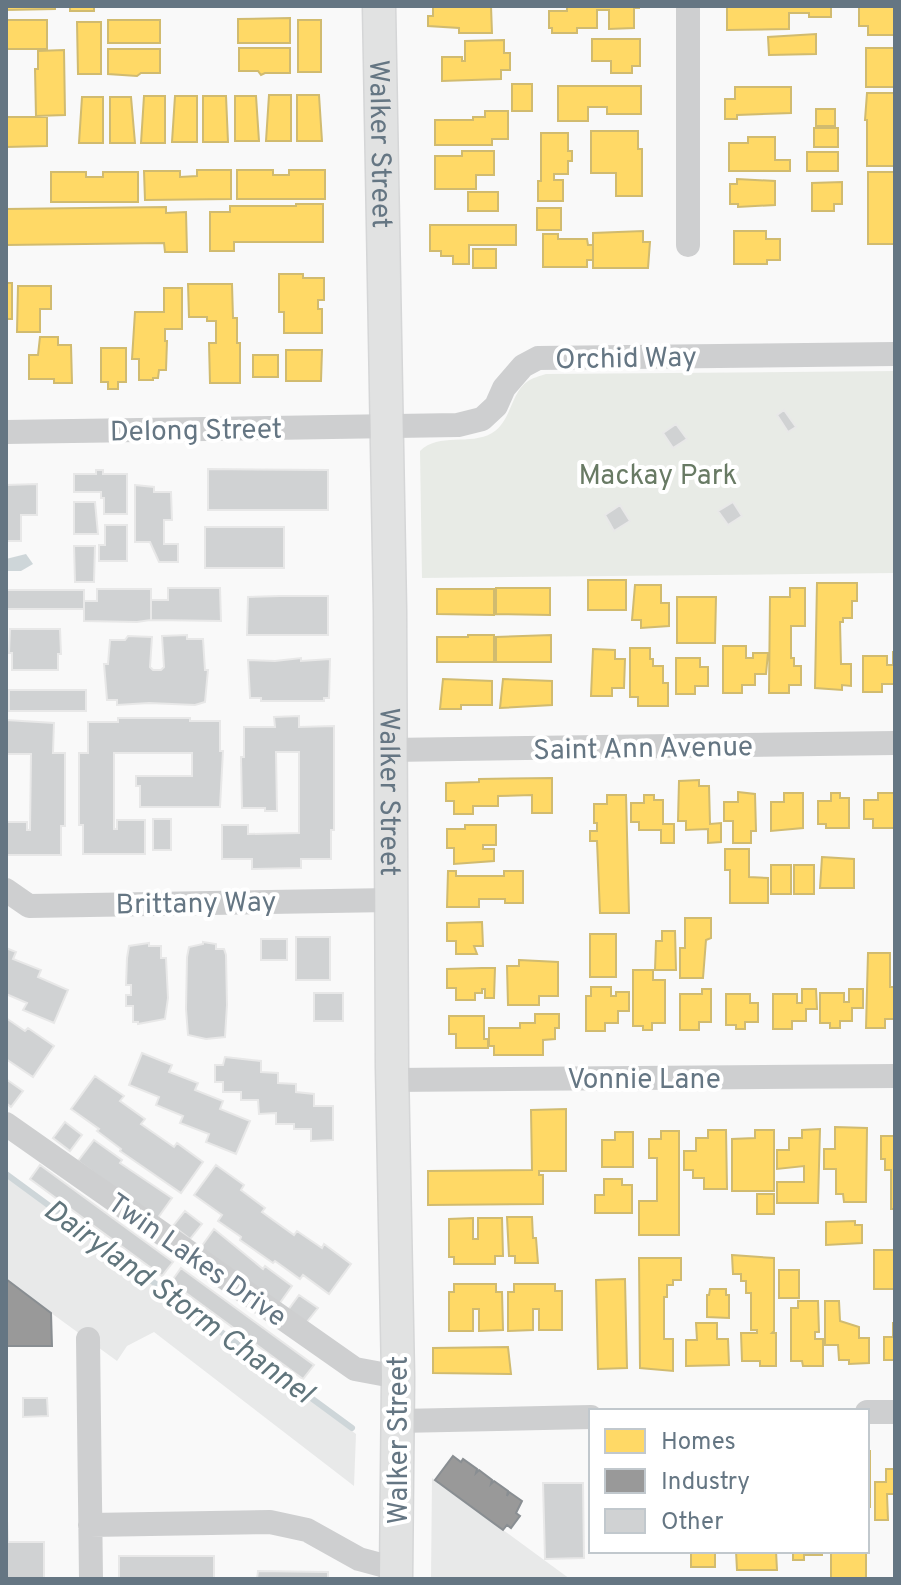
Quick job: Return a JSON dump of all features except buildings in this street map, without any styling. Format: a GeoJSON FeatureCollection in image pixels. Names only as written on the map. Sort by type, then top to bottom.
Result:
{"type":"FeatureCollection","features":[{"type":"Feature","properties":{"kind":"main road","name":"Walker Street"},"geometry":{"type":"LineString","coordinates":[[379,6],[398,1377],[396,1574]]}},
{"type":"Feature","properties":{"kind":"street"},"geometry":{"type":"LineString","coordinates":[[688,6],[688,245]]}},
{"type":"Feature","properties":{"kind":"street","name":"Orchid Way"},"geometry":{"type":"LineString","coordinates":[[386,425],[458,425],[482,419],[496,406],[504,388],[523,366],[538,358],[895,354]]}},
{"type":"Feature","properties":{"kind":"street","name":"Delong Street"},"geometry":{"type":"LineString","coordinates":[[6,432],[386,425]]}},
{"type":"Feature","properties":{"kind":"street","name":"Saint Ann Avenue"},"geometry":{"type":"LineString","coordinates":[[390,750],[895,743]]}},
{"type":"Feature","properties":{"kind":"street","name":"Brittany Way"},"geometry":{"type":"LineString","coordinates":[[6,890],[29,906],[391,900]]}},
{"type":"Feature","properties":{"kind":"street","name":"Vonnie Lane"},"geometry":{"type":"LineString","coordinates":[[393,1080],[895,1076]]}},
{"type":"Feature","properties":{"kind":"street","name":"Twin Lakes Drive"},"geometry":{"type":"LineString","coordinates":[[6,1124],[355,1369],[398,1377]]}},
{"type":"Feature","properties":{"kind":"street"},"geometry":{"type":"LineString","coordinates":[[88,1339],[91,1579]]}},
{"type":"Feature","properties":{"kind":"street"},"geometry":{"type":"LineString","coordinates":[[869,1412],[895,1412]]}},
{"type":"Feature","properties":{"kind":"street"},"geometry":{"type":"LineString","coordinates":[[398,1421],[589,1417]]}},
{"type":"Feature","properties":{"kind":"street"},"geometry":{"type":"LineString","coordinates":[[90,1525],[270,1522],[307,1530],[359,1559],[396,1574]]}},
{"type":"Feature","properties":{"kind":"shaded area"},"geometry":{"type":"Polygon","coordinates":[[[26,554],[33,564],[21,571],[6,571],[6,559],[26,554]]]}},
{"type":"Feature","properties":{"kind":"shaded area"},"geometry":{"type":"Polygon","coordinates":[[[6,1177],[356,1434],[354,1486],[154,1332],[127,1346],[117,1361],[6,1280],[6,1177]]]}},
{"type":"Feature","properties":{"kind":"shaded area"},"geometry":{"type":"Polygon","coordinates":[[[432,1478],[570,1579],[431,1579],[432,1478]]]}},
{"type":"Feature","properties":{"kind":"green space","name":"Mackay Park"},"geometry":{"type":"Polygon","coordinates":[[[895,371],[895,573],[422,578],[420,451],[436,442],[474,439],[492,433],[504,422],[522,386],[532,379],[546,374],[895,371]]]}},
{"type":"Feature","properties":{"kind":"waterway","name":"Dairyland Storm Channel"},"geometry":{"type":"LineString","coordinates":[[6,1174],[352,1428]]}}]}
